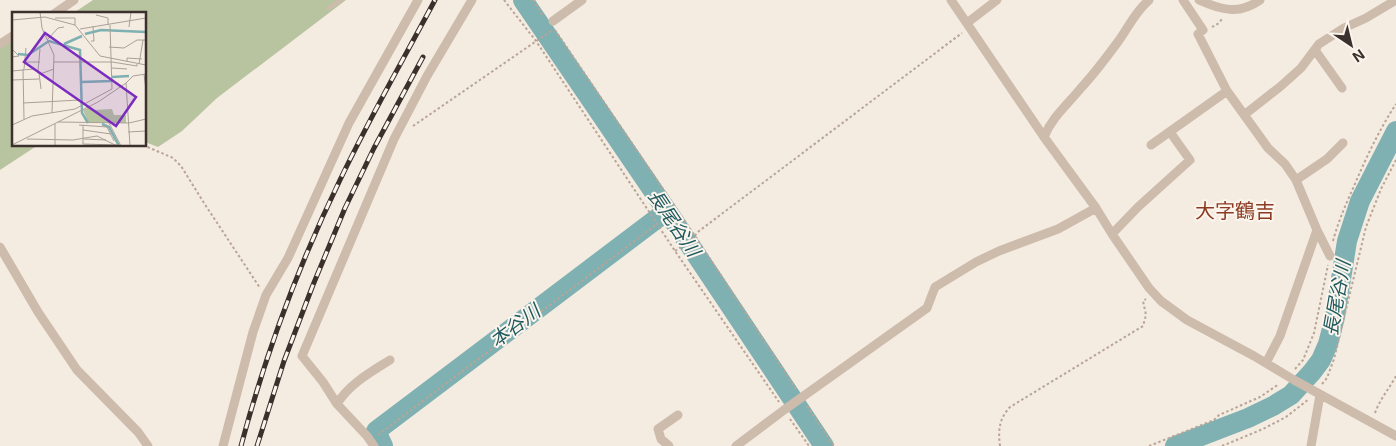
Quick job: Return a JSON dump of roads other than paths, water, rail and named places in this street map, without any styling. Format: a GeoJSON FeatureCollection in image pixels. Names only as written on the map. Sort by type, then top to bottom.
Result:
{"type":"FeatureCollection","features":[{"type":"Feature","properties":{"kind":"street"},"geometry":{"type":"LineString","coordinates":[[57,12],[74,0]]}},
{"type":"Feature","properties":{"kind":"street"},"geometry":{"type":"LineString","coordinates":[[223,446],[253,332],[266,295],[288,258],[349,123],[418,0]]}},
{"type":"Feature","properties":{"kind":"street"},"geometry":{"type":"LineString","coordinates":[[372,443],[338,404],[302,356],[394,139],[427,76],[472,0]]}},
{"type":"Feature","properties":{"kind":"street"},"geometry":{"type":"LineString","coordinates":[[551,23],[582,0]]}},
{"type":"Feature","properties":{"kind":"street"},"geometry":{"type":"LineString","coordinates":[[951,0],[1044,137],[1096,208],[1149,288],[1161,301],[1187,320],[1396,436]]}},
{"type":"Feature","properties":{"kind":"street"},"geometry":{"type":"LineString","coordinates":[[968,25],[997,0]]}},
{"type":"Feature","properties":{"kind":"street"},"geometry":{"type":"LineString","coordinates":[[1044,137],[1049,125],[1081,89],[1118,41],[1132,18],[1149,0]]}},
{"type":"Feature","properties":{"kind":"street"},"geometry":{"type":"LineString","coordinates":[[1183,0],[1203,30],[1198,34],[1227,91],[1268,148],[1285,164],[1296,180],[1330,256]]}},
{"type":"Feature","properties":{"kind":"street"},"geometry":{"type":"LineString","coordinates":[[1199,0],[1226,10],[1246,8],[1260,0]]}},
{"type":"Feature","properties":{"kind":"street"},"geometry":{"type":"LineString","coordinates":[[1244,115],[1296,72],[1319,44],[1396,0]]}},
{"type":"Feature","properties":{"kind":"street"},"geometry":{"type":"LineString","coordinates":[[0,44],[12,36]]}},
{"type":"Feature","properties":{"kind":"street"},"geometry":{"type":"LineString","coordinates":[[1315,50],[1342,88]]}},
{"type":"Feature","properties":{"kind":"street"},"geometry":{"type":"LineString","coordinates":[[1151,145],[1227,91]]}},
{"type":"Feature","properties":{"kind":"street"},"geometry":{"type":"LineString","coordinates":[[1112,234],[1138,207],[1190,160],[1170,132]]}},
{"type":"Feature","properties":{"kind":"street"},"geometry":{"type":"LineString","coordinates":[[1296,180],[1327,158],[1343,143]]}},
{"type":"Feature","properties":{"kind":"street"},"geometry":{"type":"LineString","coordinates":[[736,446],[785,408],[927,308],[936,287],[988,255],[1058,229],[1096,208]]}},
{"type":"Feature","properties":{"kind":"street"},"geometry":{"type":"LineString","coordinates":[[1266,363],[1280,336],[1317,230]]}},
{"type":"Feature","properties":{"kind":"street"},"geometry":{"type":"LineString","coordinates":[[0,247],[38,312],[77,370],[138,432],[148,446]]}},
{"type":"Feature","properties":{"kind":"street"},"geometry":{"type":"LineString","coordinates":[[338,404],[342,396],[350,388],[390,360]]}},
{"type":"Feature","properties":{"kind":"street"},"geometry":{"type":"LineString","coordinates":[[1311,446],[1316,392]]}},
{"type":"Feature","properties":{"kind":"street"},"geometry":{"type":"LineString","coordinates":[[669,446],[662,439],[658,429],[678,414]]}},
{"type":"Feature","properties":{"kind":"lane"},"geometry":{"type":"LineString","coordinates":[[330,8],[341,0]]}},
{"type":"Feature","properties":{"kind":"waterway","name":"長尾谷川"},"geometry":{"type":"LineString","coordinates":[[523,0],[824,446]]}},
{"type":"Feature","properties":{"kind":"waterway","name":"長尾谷川"},"geometry":{"type":"LineString","coordinates":[[1175,446],[1248,418],[1273,406],[1291,395],[1321,360],[1328,344],[1335,317],[1347,241],[1360,201],[1396,131]]}},
{"type":"Feature","properties":{"kind":"waterway","name":"本谷川"},"geometry":{"type":"LineString","coordinates":[[383,446],[376,431],[667,211]]}},
{"type":"Feature","properties":{"kind":"railway"},"geometry":{"type":"LineString","coordinates":[[241,446],[272,344],[311,244],[340,180],[435,0]]}},
{"type":"Feature","properties":{"kind":"railway"},"geometry":{"type":"LineString","coordinates":[[257,446],[284,361],[345,208],[374,148],[423,57]]}},
{"type":"Feature","properties":{"kind":"district","name":"大字鶴吉"},"geometry":{"type":"Point","coordinates":[1235,211]}}]}
